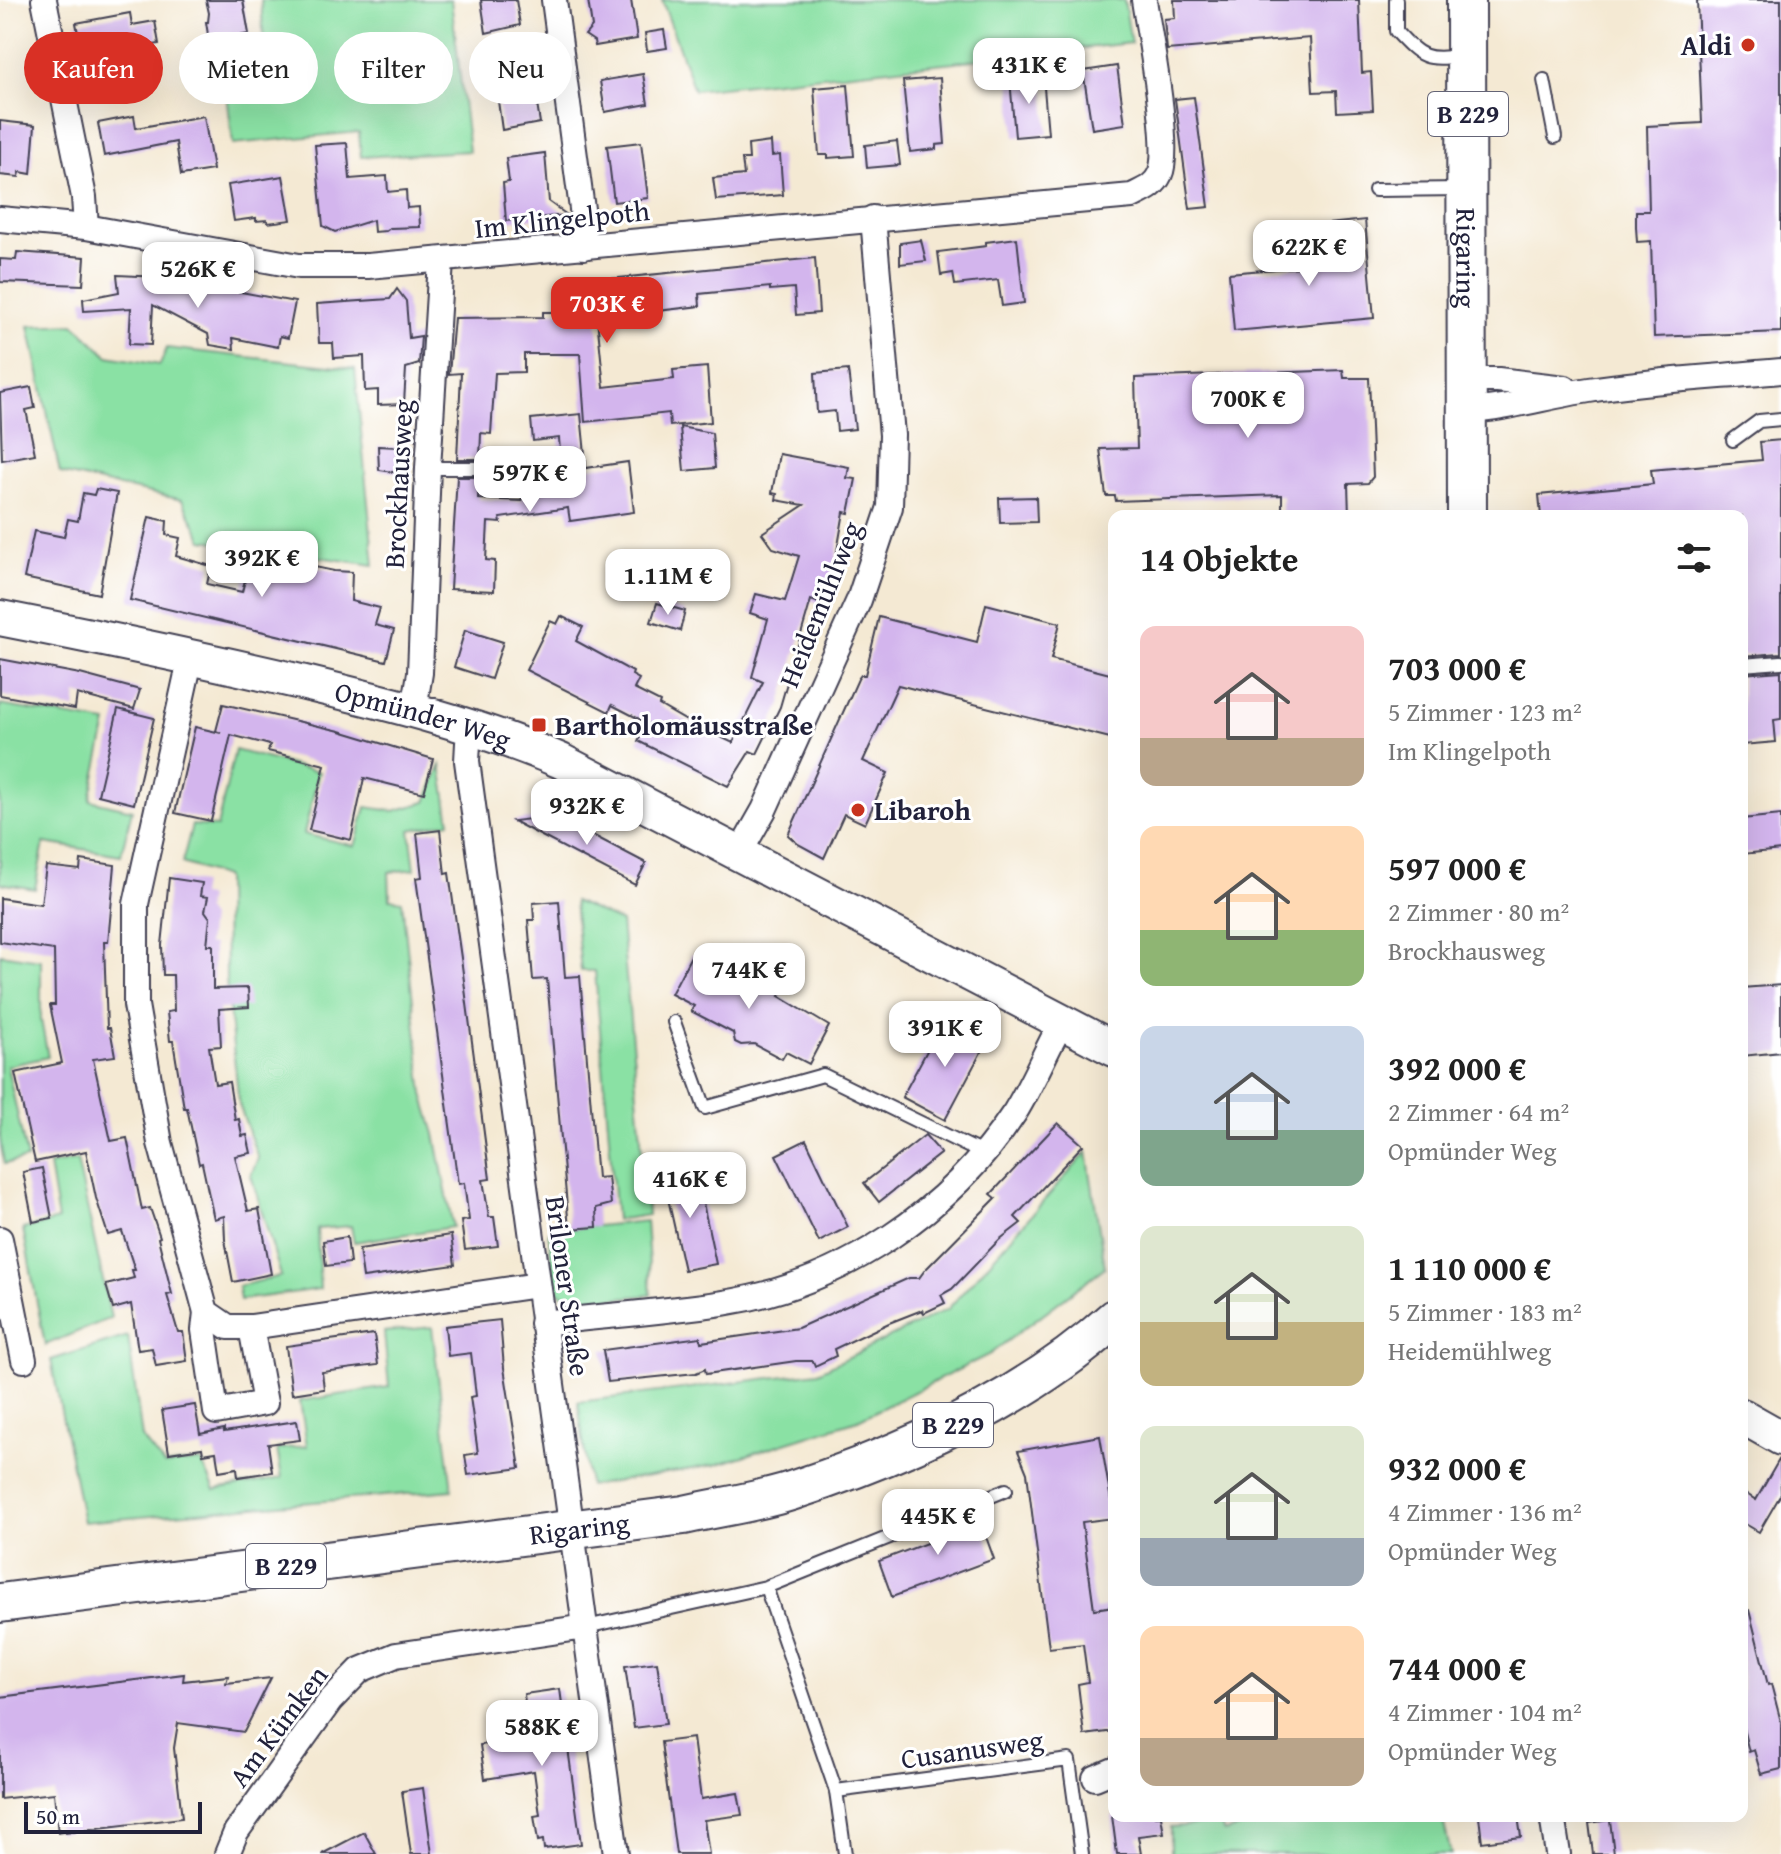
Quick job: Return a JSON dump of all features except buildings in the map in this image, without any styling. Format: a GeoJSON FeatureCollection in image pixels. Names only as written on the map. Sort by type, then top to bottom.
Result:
{"type":"FeatureCollection","features":[{"type":"Feature","properties":{"kind":"main road","name":"Rigaring"},"geometry":{"type":"LineString","coordinates":[[1466,0],[1467,510]]}},
{"type":"Feature","properties":{"kind":"main road","name":"Rigaring"},"geometry":{"type":"LineString","coordinates":[[0,1603],[572,1531],[684,1515],[789,1491],[926,1440],[1029,1383],[1108,1330]]}},
{"type":"Feature","properties":{"kind":"street"},"geometry":{"type":"LineString","coordinates":[[45,0],[84,197],[86,227]]}},
{"type":"Feature","properties":{"kind":"street"},"geometry":{"type":"LineString","coordinates":[[554,0],[582,209],[584,247]]}},
{"type":"Feature","properties":{"kind":"street","name":"Im Klingelpoth"},"geometry":{"type":"LineString","coordinates":[[0,219],[86,227],[299,266],[368,266],[1132,196],[1153,186],[1162,171],[1165,145],[1144,0]]}},
{"type":"Feature","properties":{"kind":"street","name":"Heidemühlweg"},"geometry":{"type":"LineString","coordinates":[[739,854],[764,810],[859,600],[890,507],[892,435],[873,218]]}},
{"type":"Feature","properties":{"kind":"street","name":"Brockhausweg"},"geometry":{"type":"LineString","coordinates":[[414,709],[420,673],[428,468],[441,261]]}},
{"type":"Feature","properties":{"kind":"street"},"geometry":{"type":"LineString","coordinates":[[1466,395],[1498,410],[1584,390],[1781,371]]}},
{"type":"Feature","properties":{"kind":"street","name":"Opmünder Weg"},"geometry":{"type":"LineString","coordinates":[[0,618],[191,656],[414,709],[475,728],[561,761],[1108,1046]]}},
{"type":"Feature","properties":{"kind":"street"},"geometry":{"type":"LineString","coordinates":[[191,656],[136,904],[136,1005],[160,1143],[206,1312],[204,1330],[216,1412],[265,1403],[251,1327]]}},
{"type":"Feature","properties":{"kind":"street","name":"Briloner Straße"},"geometry":{"type":"LineString","coordinates":[[475,728],[468,743],[467,761],[616,1854]]}},
{"type":"Feature","properties":{"kind":"street"},"geometry":{"type":"LineString","coordinates":[[542,1323],[725,1303],[804,1283],[871,1249],[920,1216],[984,1154],[1016,1110],[1063,1020]]}},
{"type":"Feature","properties":{"kind":"street"},"geometry":{"type":"LineString","coordinates":[[0,1239],[24,1360]]}},
{"type":"Feature","properties":{"kind":"street"},"geometry":{"type":"LineString","coordinates":[[206,1312],[228,1327],[251,1327],[538,1285]]}},
{"type":"Feature","properties":{"kind":"street"},"geometry":{"type":"LineString","coordinates":[[1748,1419],[1781,1438]]}},
{"type":"Feature","properties":{"kind":"street","name":"Am Kümken"},"geometry":{"type":"LineString","coordinates":[[227,1854],[236,1832],[330,1701],[360,1670],[396,1655],[586,1627]]}},
{"type":"Feature","properties":{"kind":"street"},"geometry":{"type":"LineString","coordinates":[[1553,1822],[1558,1854]]}},
{"type":"Feature","properties":{"kind":"lane"},"geometry":{"type":"LineString","coordinates":[[1396,0],[1396,31],[1416,53],[1434,59],[1468,56]]}},
{"type":"Feature","properties":{"kind":"lane"},"geometry":{"type":"LineString","coordinates":[[1544,80],[1555,137]]}},
{"type":"Feature","properties":{"kind":"lane"},"geometry":{"type":"LineString","coordinates":[[1375,190],[1467,189]]}},
{"type":"Feature","properties":{"kind":"lane"},"geometry":{"type":"LineString","coordinates":[[1733,440],[1759,421],[1781,419]]}},
{"type":"Feature","properties":{"kind":"lane"},"geometry":{"type":"LineString","coordinates":[[428,468],[496,468],[577,458]]}},
{"type":"Feature","properties":{"kind":"lane"},"geometry":{"type":"LineString","coordinates":[[1748,665],[1781,662]]}},
{"type":"Feature","properties":{"kind":"lane"},"geometry":{"type":"LineString","coordinates":[[674,1022],[705,1108],[823,1075],[984,1154]]}},
{"type":"Feature","properties":{"kind":"lane"},"geometry":{"type":"LineString","coordinates":[[586,1627],[766,1587],[1006,1490]]}},
{"type":"Feature","properties":{"kind":"lane"},"geometry":{"type":"LineString","coordinates":[[766,1587],[836,1791],[845,1854]]}},
{"type":"Feature","properties":{"kind":"lane","name":"Cusanusweg"},"geometry":{"type":"LineString","coordinates":[[836,1791],[1069,1760],[1082,1854]]}},
{"type":"Feature","properties":{"kind":"green space"},"geometry":{"type":"Polygon","coordinates":[[[261,0],[451,0],[469,151],[361,157],[359,132],[233,144],[228,104],[318,104],[318,32],[263,32],[261,0]]]}},
{"type":"Feature","properties":{"kind":"green space"},"geometry":{"type":"Polygon","coordinates":[[[662,0],[1124,0],[1131,43],[694,90],[662,0]]]}},
{"type":"Feature","properties":{"kind":"green space"},"geometry":{"type":"Polygon","coordinates":[[[74,324],[108,356],[160,365],[167,348],[355,369],[374,565],[203,540],[182,500],[60,473],[29,326],[74,324]]]}},
{"type":"Feature","properties":{"kind":"green space"},"geometry":{"type":"Polygon","coordinates":[[[0,705],[107,723],[90,800],[132,810],[121,855],[44,843],[35,889],[0,883],[0,705]]]}},
{"type":"Feature","properties":{"kind":"green space"},"geometry":{"type":"Polygon","coordinates":[[[235,750],[319,772],[304,834],[355,846],[366,807],[394,811],[426,802],[441,765],[450,822],[410,830],[415,869],[389,872],[390,899],[402,901],[423,1094],[435,1134],[453,1227],[354,1242],[351,1226],[317,1229],[320,1289],[240,1300],[238,1286],[281,1276],[251,1175],[258,1158],[239,1104],[226,980],[225,877],[182,863],[192,825],[217,827],[235,750]]]}},
{"type":"Feature","properties":{"kind":"green space"},"geometry":{"type":"Polygon","coordinates":[[[574,901],[621,922],[648,1215],[616,1220],[595,971],[581,971],[574,901]]]}},
{"type":"Feature","properties":{"kind":"green space"},"geometry":{"type":"Polygon","coordinates":[[[0,954],[41,960],[41,1020],[48,1057],[7,1066],[27,1159],[4,1164],[0,1139],[0,954]]]}},
{"type":"Feature","properties":{"kind":"green space"},"geometry":{"type":"Polygon","coordinates":[[[1087,1152],[1105,1267],[990,1354],[858,1420],[715,1465],[589,1486],[578,1402],[818,1372],[948,1309],[1087,1152]]]}},
{"type":"Feature","properties":{"kind":"green space"},"geometry":{"type":"Polygon","coordinates":[[[77,1160],[111,1318],[45,1345],[23,1229],[58,1220],[49,1165],[77,1160]]]}},
{"type":"Feature","properties":{"kind":"green space"},"geometry":{"type":"Polygon","coordinates":[[[646,1221],[651,1295],[581,1301],[572,1300],[555,1290],[548,1231],[646,1221]]]}},
{"type":"Feature","properties":{"kind":"green space"},"geometry":{"type":"Polygon","coordinates":[[[432,1327],[452,1490],[83,1522],[51,1360],[128,1336],[142,1438],[164,1465],[201,1461],[215,1490],[282,1478],[277,1449],[307,1446],[300,1401],[389,1387],[384,1332],[432,1327]]]}},
{"type":"Feature","properties":{"kind":"green space"},"geometry":{"type":"Polygon","coordinates":[[[1443,1822],[1451,1854],[1171,1854],[1171,1827],[1220,1823],[1224,1832],[1252,1824],[1443,1822]]]}},
{"type":"Feature","properties":{"kind":"place","name":"Aldi"},"geometry":{"type":"Point","coordinates":[1748,45]}},
{"type":"Feature","properties":{"kind":"place","name":"Bartholomäusstraße"},"geometry":{"type":"Point","coordinates":[539,725]}},
{"type":"Feature","properties":{"kind":"place","name":"Libaroh"},"geometry":{"type":"Point","coordinates":[858,810]}}]}
